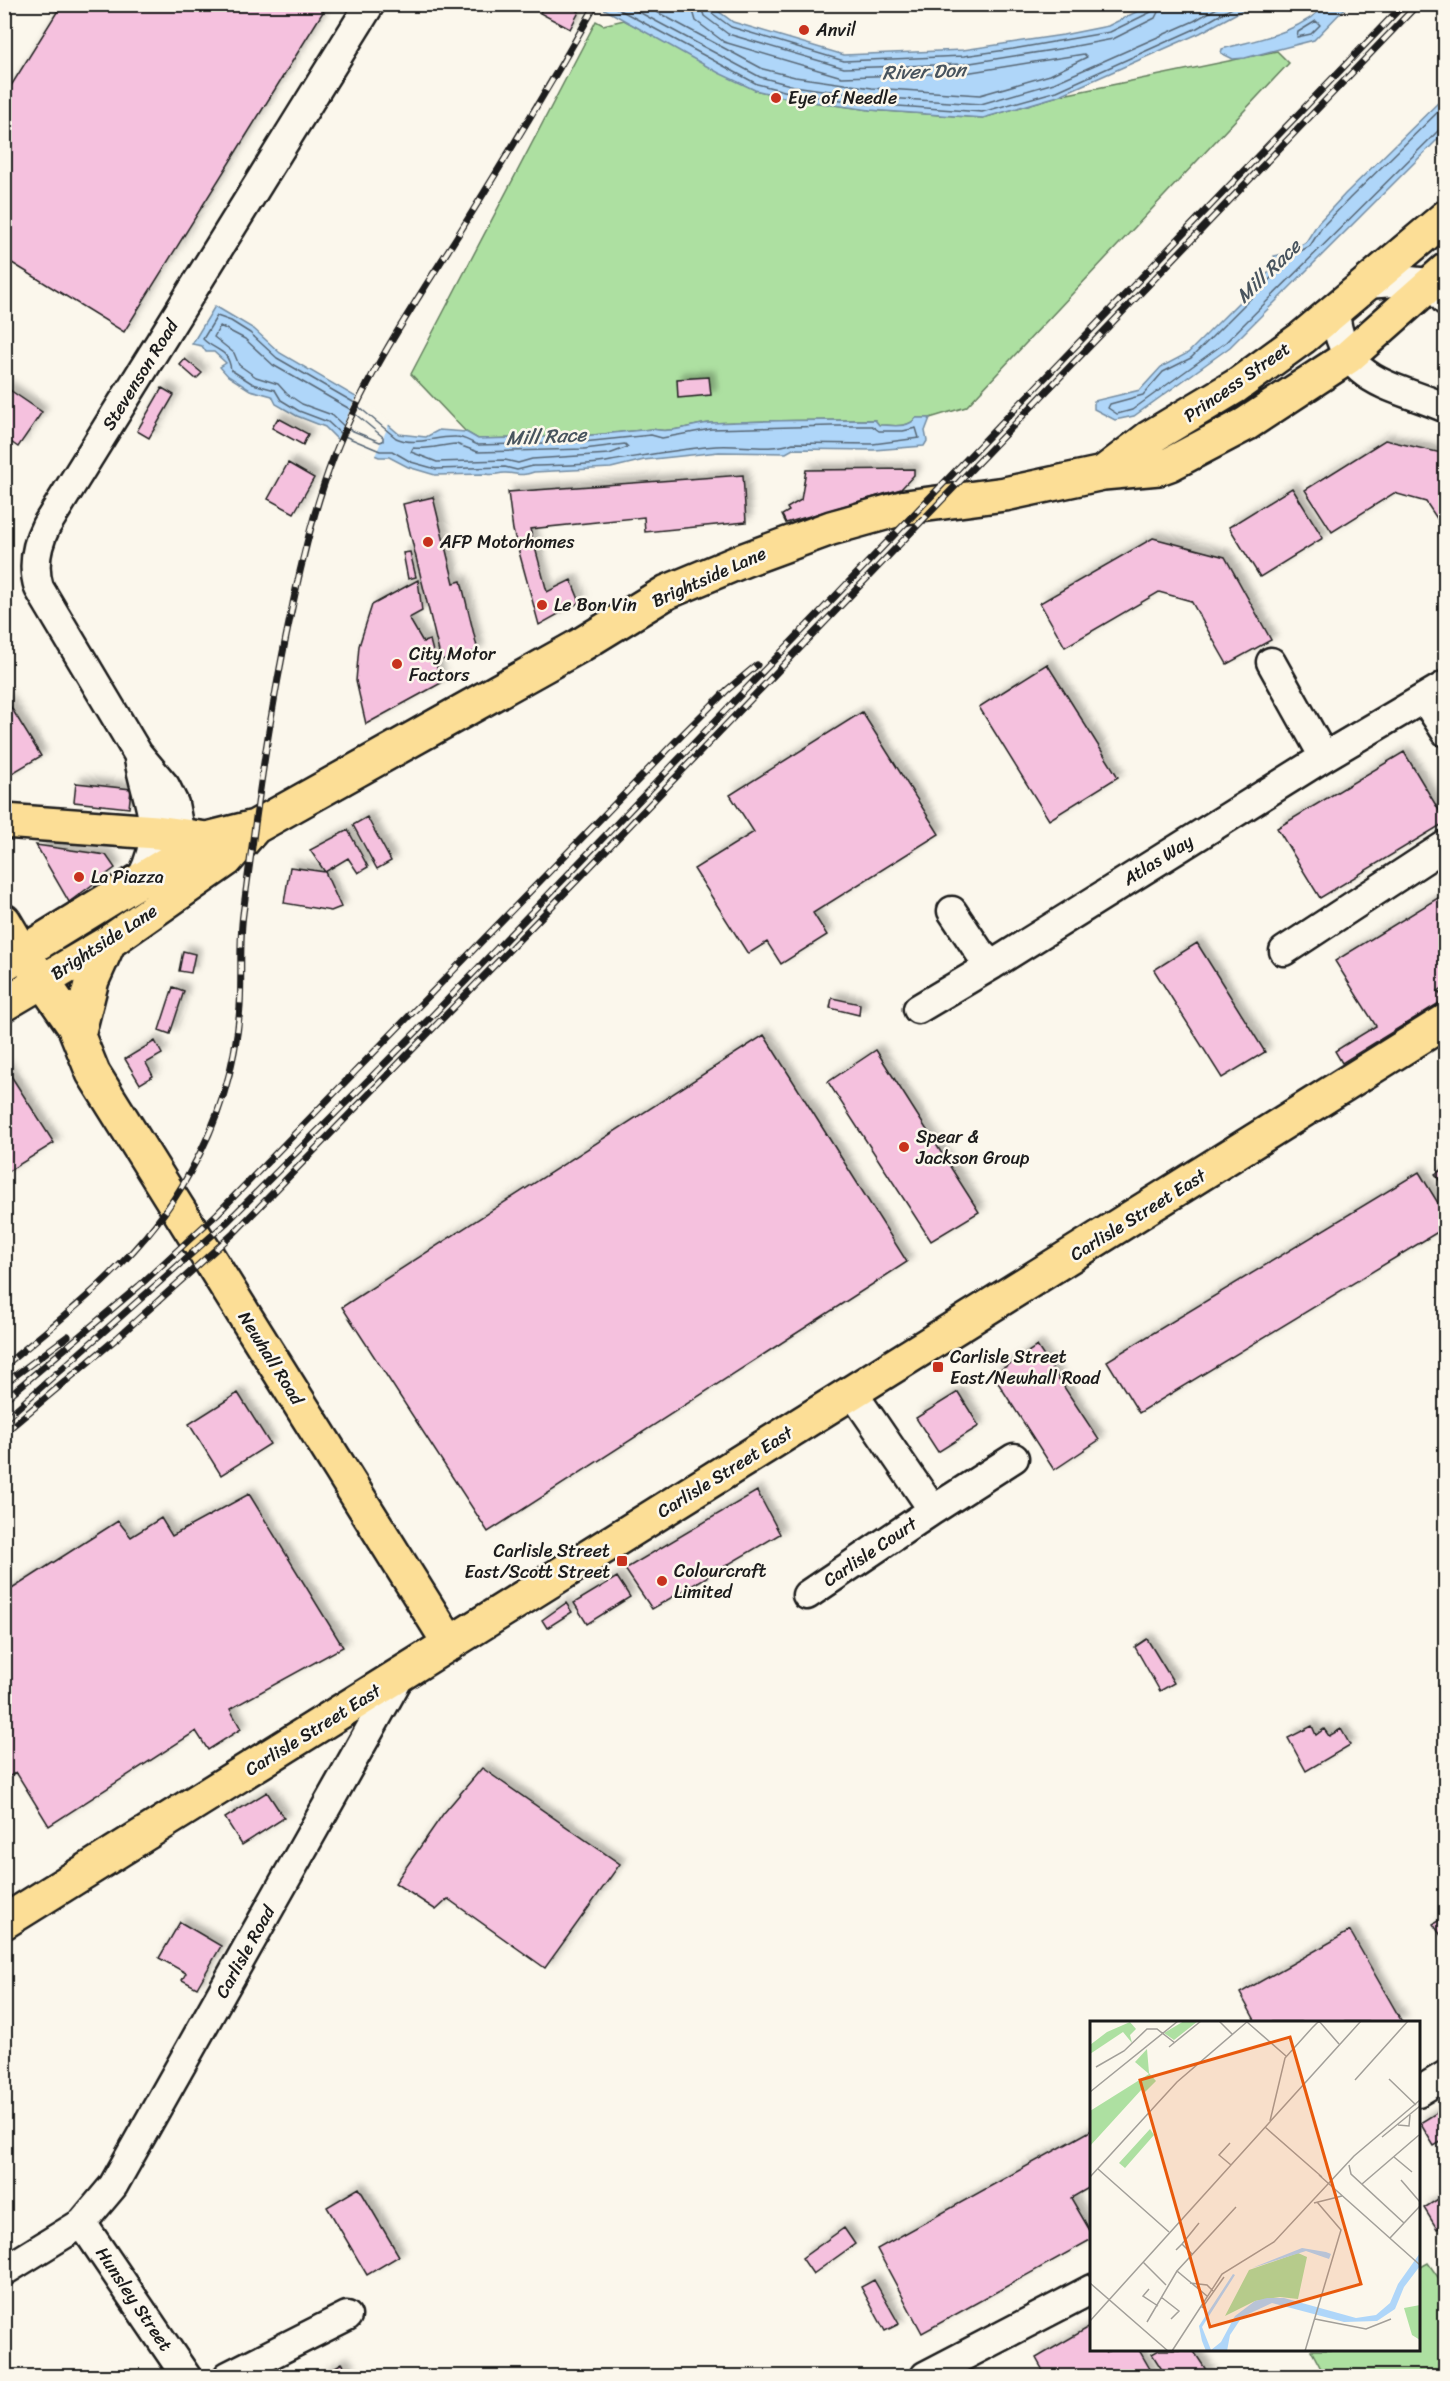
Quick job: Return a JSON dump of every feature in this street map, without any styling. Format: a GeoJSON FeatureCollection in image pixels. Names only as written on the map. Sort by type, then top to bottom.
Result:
{"type":"FeatureCollection","features":[{"type":"Feature","properties":{"kind":"main road","name":"Princess Street"},"geometry":{"type":"LineString","coordinates":[[1103,473],[1149,438],[1191,416],[1236,386],[1335,311],[1446,217]]}},
{"type":"Feature","properties":{"kind":"main road"},"geometry":{"type":"LineString","coordinates":[[1103,473],[1159,468],[1210,445],[1274,407],[1348,357],[1441,285]]}},
{"type":"Feature","properties":{"kind":"main road","name":"Brightside Lane"},"geometry":{"type":"LineString","coordinates":[[17,977],[142,878],[180,841],[255,827],[579,646],[666,592],[789,543],[867,517],[906,507],[1051,486],[1103,473]]}},
{"type":"Feature","properties":{"kind":"main road"},"geometry":{"type":"LineString","coordinates":[[12,821],[180,841]]}},
{"type":"Feature","properties":{"kind":"main road","name":"Brightside Lane"},"geometry":{"type":"LineString","coordinates":[[17,977],[109,942],[226,860],[255,827]]}},
{"type":"Feature","properties":{"kind":"main road","name":"Newhall Road"},"geometry":{"type":"LineString","coordinates":[[4,921],[17,977],[57,1038],[93,1073]]}},
{"type":"Feature","properties":{"kind":"main road"},"geometry":{"type":"LineString","coordinates":[[78,1035],[92,980],[109,942]]}},
{"type":"Feature","properties":{"kind":"main road","name":"Newhall Road"},"geometry":{"type":"LineString","coordinates":[[17,977],[78,1035],[93,1073],[450,1644]]}},
{"type":"Feature","properties":{"kind":"main road","name":"Carlisle Street East"},"geometry":{"type":"LineString","coordinates":[[4,1922],[1446,1021]]}},
{"type":"Feature","properties":{"kind":"street","name":"Stevenson Road"},"geometry":{"type":"LineString","coordinates":[[168,899],[180,841],[138,754],[39,588],[35,565],[38,544],[46,526],[370,4]]}},
{"type":"Feature","properties":{"kind":"street"},"geometry":{"type":"LineString","coordinates":[[1366,284],[1408,281],[1441,285]]}},
{"type":"Feature","properties":{"kind":"street"},"geometry":{"type":"LineString","coordinates":[[1335,311],[1341,342],[1348,357],[1370,379],[1441,401]]}},
{"type":"Feature","properties":{"kind":"street"},"geometry":{"type":"LineString","coordinates":[[1271,662],[1324,757]]}},
{"type":"Feature","properties":{"kind":"street","name":"Atlas Way"},"geometry":{"type":"LineString","coordinates":[[918,1008],[992,965],[1324,757],[1435,692],[1446,732]]}},
{"type":"Feature","properties":{"kind":"street"},"geometry":{"type":"LineString","coordinates":[[1284,951],[1446,845]]}},
{"type":"Feature","properties":{"kind":"street"},"geometry":{"type":"LineString","coordinates":[[952,911],[980,953],[992,965]]}},
{"type":"Feature","properties":{"kind":"street","name":"Carlisle Court"},"geometry":{"type":"LineString","coordinates":[[853,1393],[933,1510]]}},
{"type":"Feature","properties":{"kind":"street","name":"Carlisle Court"},"geometry":{"type":"LineString","coordinates":[[807,1594],[1014,1458]]}},
{"type":"Feature","properties":{"kind":"street","name":"Carlisle Road"},"geometry":{"type":"LineString","coordinates":[[4,2271],[82,2223],[113,2186],[400,1676]]}},
{"type":"Feature","properties":{"kind":"street"},"geometry":{"type":"LineString","coordinates":[[1420,2091],[1446,2075]]}},
{"type":"Feature","properties":{"kind":"street","name":"Hunsley Street"},"geometry":{"type":"LineString","coordinates":[[82,2223],[186,2376]]}},
{"type":"Feature","properties":{"kind":"street"},"geometry":{"type":"LineString","coordinates":[[925,2376],[1090,2290]]}},
{"type":"Feature","properties":{"kind":"street"},"geometry":{"type":"LineString","coordinates":[[228,2376],[347,2316]]}},
{"type":"Feature","properties":{"kind":"green space"},"geometry":{"type":"Polygon","coordinates":[[[624,20],[755,90],[791,99],[870,110],[983,118],[1058,96],[1277,51],[1289,63],[966,407],[930,418],[916,418],[909,424],[899,426],[879,425],[875,420],[753,421],[712,423],[674,430],[652,429],[584,436],[478,439],[466,432],[411,374],[596,21],[603,25],[624,20]]]}},
{"type":"Feature","properties":{"kind":"green space"},"geometry":{"type":"Polygon","coordinates":[[[1428,2263],[1445,2287],[1445,2376],[1325,2376],[1312,2351],[1420,2351],[1420,2267],[1428,2263]]]}},
{"type":"Feature","properties":{"kind":"water"},"geometry":{"type":"Polygon","coordinates":[[[1327,4],[1348,5],[1314,40],[1245,58],[1233,59],[1221,53],[1222,49],[1278,34],[1304,22],[1327,4]]]}},
{"type":"Feature","properties":{"kind":"water","name":"River Don"},"geometry":{"type":"Polygon","coordinates":[[[597,5],[710,5],[733,22],[844,55],[963,50],[1063,35],[1108,26],[1150,5],[1252,5],[1200,33],[1058,96],[983,118],[870,110],[791,99],[755,90],[719,73],[597,5]]]}},
{"type":"Feature","properties":{"kind":"water"},"geometry":{"type":"Polygon","coordinates":[[[1445,96],[1445,132],[1230,347],[1134,416],[1115,420],[1094,409],[1094,401],[1140,390],[1161,367],[1188,353],[1271,270],[1275,264],[1274,256],[1288,253],[1306,242],[1318,223],[1345,194],[1445,96]]]}},
{"type":"Feature","properties":{"kind":"water"},"geometry":{"type":"Polygon","coordinates":[[[215,306],[254,329],[280,353],[356,397],[399,434],[426,437],[439,430],[466,432],[478,439],[583,436],[652,429],[674,430],[712,423],[773,421],[875,420],[879,425],[899,426],[909,424],[916,418],[930,418],[925,431],[927,441],[924,446],[874,450],[793,449],[786,453],[719,452],[644,460],[611,468],[534,472],[522,475],[505,473],[435,475],[408,467],[389,457],[379,457],[338,440],[325,427],[297,416],[276,404],[272,396],[250,390],[228,376],[220,367],[226,363],[214,352],[206,352],[202,346],[192,344],[215,306]]]}},
{"type":"Feature","properties":{"kind":"pier"},"geometry":{"type":"Polygon","coordinates":[[[357,394],[390,422],[374,458],[336,441],[357,394]]]}},
{"type":"Feature","properties":{"kind":"building"},"geometry":{"type":"Polygon","coordinates":[[[62,4],[328,4],[124,332],[4,258],[4,97],[62,4]]]}},
{"type":"Feature","properties":{"kind":"building"},"geometry":{"type":"Polygon","coordinates":[[[545,4],[566,4],[579,12],[570,29],[540,13],[545,4]]]}},
{"type":"Feature","properties":{"kind":"building"},"geometry":{"type":"Polygon","coordinates":[[[185,359],[202,373],[196,379],[180,365],[185,359]]]}},
{"type":"Feature","properties":{"kind":"building"},"geometry":{"type":"Polygon","coordinates":[[[709,377],[711,395],[678,398],[677,379],[709,377]]]}},
{"type":"Feature","properties":{"kind":"building"},"geometry":{"type":"Polygon","coordinates":[[[4,386],[42,412],[18,447],[4,437],[4,386]]]}},
{"type":"Feature","properties":{"kind":"building"},"geometry":{"type":"Polygon","coordinates":[[[162,388],[174,395],[149,438],[137,431],[162,388]]]}},
{"type":"Feature","properties":{"kind":"building"},"geometry":{"type":"Polygon","coordinates":[[[278,418],[308,434],[303,445],[272,428],[278,418]]]}},
{"type":"Feature","properties":{"kind":"building"},"geometry":{"type":"Polygon","coordinates":[[[1385,440],[1446,454],[1446,532],[1426,502],[1394,493],[1332,532],[1305,490],[1385,440]]]}},
{"type":"Feature","properties":{"kind":"building"},"geometry":{"type":"Polygon","coordinates":[[[288,463],[314,478],[294,513],[268,499],[288,463]]]}},
{"type":"Feature","properties":{"kind":"building"},"geometry":{"type":"Polygon","coordinates":[[[914,469],[914,475],[901,489],[786,523],[782,515],[789,511],[787,508],[801,500],[806,470],[914,469]]]}},
{"type":"Feature","properties":{"kind":"building"},"geometry":{"type":"Polygon","coordinates":[[[743,475],[746,522],[645,532],[644,517],[530,529],[547,592],[571,580],[580,602],[539,625],[513,530],[508,492],[743,475]]]}},
{"type":"Feature","properties":{"kind":"building"},"geometry":{"type":"Polygon","coordinates":[[[1292,488],[1323,538],[1260,577],[1229,527],[1292,488]]]}},
{"type":"Feature","properties":{"kind":"building","name":"AFP Motorhomes"},"geometry":{"type":"Polygon","coordinates":[[[433,497],[454,583],[461,581],[478,651],[441,660],[403,504],[433,497]]]}},
{"type":"Feature","properties":{"kind":"building"},"geometry":{"type":"Polygon","coordinates":[[[1153,538],[1225,557],[1271,640],[1227,664],[1191,601],[1159,592],[1065,647],[1040,603],[1153,538]]]}},
{"type":"Feature","properties":{"kind":"building"},"geometry":{"type":"Polygon","coordinates":[[[410,552],[416,577],[408,579],[403,553],[410,552]]]}},
{"type":"Feature","properties":{"kind":"building","name":"City Motor Factors"},"geometry":{"type":"Polygon","coordinates":[[[418,580],[422,611],[409,618],[423,642],[430,640],[441,683],[366,724],[356,681],[359,646],[372,605],[418,580]]]}},
{"type":"Feature","properties":{"kind":"building"},"geometry":{"type":"Polygon","coordinates":[[[1047,664],[1118,777],[1049,820],[979,707],[1047,664]]]}},
{"type":"Feature","properties":{"kind":"building"},"geometry":{"type":"Polygon","coordinates":[[[4,696],[41,756],[4,778],[4,696]]]}},
{"type":"Feature","properties":{"kind":"building"},"geometry":{"type":"Polygon","coordinates":[[[862,712],[939,834],[813,913],[827,935],[781,964],[767,942],[748,954],[694,869],[754,832],[730,795],[862,712]]]}},
{"type":"Feature","properties":{"kind":"building"},"geometry":{"type":"Polygon","coordinates":[[[1404,752],[1446,822],[1320,898],[1277,828],[1404,752]]]}},
{"type":"Feature","properties":{"kind":"building"},"geometry":{"type":"Polygon","coordinates":[[[76,783],[131,789],[129,808],[74,802],[76,783]]]}},
{"type":"Feature","properties":{"kind":"building"},"geometry":{"type":"Polygon","coordinates":[[[367,817],[391,861],[377,869],[353,825],[367,817]]]}},
{"type":"Feature","properties":{"kind":"building"},"geometry":{"type":"Polygon","coordinates":[[[348,830],[368,867],[358,873],[348,858],[325,872],[310,850],[348,830]]]}},
{"type":"Feature","properties":{"kind":"building","name":"La Piazza"},"geometry":{"type":"Polygon","coordinates":[[[36,845],[106,855],[115,868],[69,902],[36,845]]]}},
{"type":"Feature","properties":{"kind":"building"},"geometry":{"type":"Polygon","coordinates":[[[290,867],[325,872],[341,907],[331,911],[284,903],[290,867]]]}},
{"type":"Feature","properties":{"kind":"building"},"geometry":{"type":"Polygon","coordinates":[[[1446,893],[1446,986],[1438,991],[1444,1000],[1342,1063],[1335,1051],[1376,1026],[1335,961],[1446,893]]]}},
{"type":"Feature","properties":{"kind":"building"},"geometry":{"type":"Polygon","coordinates":[[[1197,943],[1265,1052],[1222,1078],[1154,970],[1197,943]]]}},
{"type":"Feature","properties":{"kind":"building"},"geometry":{"type":"Polygon","coordinates":[[[183,951],[195,954],[191,973],[179,971],[183,951]]]}},
{"type":"Feature","properties":{"kind":"building"},"geometry":{"type":"Polygon","coordinates":[[[173,987],[184,991],[170,1034],[159,1030],[173,987]]]}},
{"type":"Feature","properties":{"kind":"building"},"geometry":{"type":"Polygon","coordinates":[[[832,998],[860,1004],[859,1015],[830,1008],[832,998]]]}},
{"type":"Feature","properties":{"kind":"building"},"geometry":{"type":"Polygon","coordinates":[[[764,1035],[907,1262],[488,1532],[342,1307],[764,1035]]]}},
{"type":"Feature","properties":{"kind":"building"},"geometry":{"type":"Polygon","coordinates":[[[155,1041],[162,1054],[146,1063],[153,1076],[140,1084],[125,1059],[155,1041]]]}},
{"type":"Feature","properties":{"kind":"building","name":"Spear & Jackson Group"},"geometry":{"type":"Polygon","coordinates":[[[876,1050],[979,1212],[931,1241],[828,1082],[876,1050]]]}},
{"type":"Feature","properties":{"kind":"building"},"geometry":{"type":"Polygon","coordinates":[[[4,1065],[54,1143],[4,1174],[4,1065]]]}},
{"type":"Feature","properties":{"kind":"building"},"geometry":{"type":"Polygon","coordinates":[[[1446,1167],[1446,1190],[1435,1174],[1446,1167]]]}},
{"type":"Feature","properties":{"kind":"building"},"geometry":{"type":"Polygon","coordinates":[[[1419,1172],[1446,1216],[1446,1227],[1139,1413],[1107,1361],[1419,1172]]]}},
{"type":"Feature","properties":{"kind":"building"},"geometry":{"type":"Polygon","coordinates":[[[1037,1346],[1099,1440],[1054,1470],[993,1375],[1037,1346]]]}},
{"type":"Feature","properties":{"kind":"building"},"geometry":{"type":"Polygon","coordinates":[[[958,1392],[979,1426],[938,1452],[916,1418],[958,1392]]]}},
{"type":"Feature","properties":{"kind":"building"},"geometry":{"type":"Polygon","coordinates":[[[238,1393],[270,1444],[221,1475],[189,1424],[238,1393]]]}},
{"type":"Feature","properties":{"kind":"building"},"geometry":{"type":"Polygon","coordinates":[[[757,1491],[780,1534],[652,1609],[625,1569],[757,1491]]]}},
{"type":"Feature","properties":{"kind":"building"},"geometry":{"type":"Polygon","coordinates":[[[249,1494],[343,1647],[230,1709],[241,1729],[208,1750],[196,1731],[49,1826],[16,1772],[4,1780],[4,1594],[118,1521],[131,1537],[161,1518],[172,1536],[249,1494]]]}},
{"type":"Feature","properties":{"kind":"building"},"geometry":{"type":"Polygon","coordinates":[[[617,1577],[630,1597],[587,1624],[574,1603],[617,1577]]]}},
{"type":"Feature","properties":{"kind":"building"},"geometry":{"type":"Polygon","coordinates":[[[566,1603],[572,1612],[547,1628],[542,1620],[566,1603]]]}},
{"type":"Feature","properties":{"kind":"building"},"geometry":{"type":"Polygon","coordinates":[[[1147,1639],[1174,1683],[1160,1691],[1135,1647],[1147,1639]]]}},
{"type":"Feature","properties":{"kind":"building"},"geometry":{"type":"Polygon","coordinates":[[[1312,1726],[1316,1735],[1324,1729],[1329,1736],[1341,1729],[1350,1745],[1306,1771],[1288,1738],[1312,1726]]]}},
{"type":"Feature","properties":{"kind":"building"},"geometry":{"type":"Polygon","coordinates":[[[482,1768],[620,1864],[545,1968],[448,1899],[436,1910],[395,1883],[443,1814],[482,1768]]]}},
{"type":"Feature","properties":{"kind":"building"},"geometry":{"type":"Polygon","coordinates":[[[267,1792],[284,1818],[242,1845],[225,1818],[267,1792]]]}},
{"type":"Feature","properties":{"kind":"building"},"geometry":{"type":"Polygon","coordinates":[[[1446,1916],[1446,1934],[1442,1937],[1433,1924],[1446,1916]]]}},
{"type":"Feature","properties":{"kind":"building"},"geometry":{"type":"Polygon","coordinates":[[[180,1922],[221,1946],[197,1988],[182,1980],[186,1973],[159,1958],[180,1922]]]}},
{"type":"Feature","properties":{"kind":"building"},"geometry":{"type":"Polygon","coordinates":[[[1350,1931],[1401,2021],[1255,2021],[1240,1993],[1350,1931]]]}},
{"type":"Feature","properties":{"kind":"building"},"geometry":{"type":"Polygon","coordinates":[[[1446,2107],[1446,2139],[1434,2146],[1420,2123],[1446,2107]]]}},
{"type":"Feature","properties":{"kind":"building"},"geometry":{"type":"Polygon","coordinates":[[[1090,2131],[1090,2187],[1071,2198],[1090,2231],[1090,2240],[922,2333],[877,2249],[1090,2131]]]}},
{"type":"Feature","properties":{"kind":"building"},"geometry":{"type":"Polygon","coordinates":[[[359,2188],[399,2256],[367,2275],[327,2207],[359,2188]]]}},
{"type":"Feature","properties":{"kind":"building"},"geometry":{"type":"Polygon","coordinates":[[[1446,2194],[1446,2223],[1437,2229],[1424,2208],[1446,2194]]]}},
{"type":"Feature","properties":{"kind":"building"},"geometry":{"type":"Polygon","coordinates":[[[844,2228],[855,2244],[813,2274],[802,2258],[844,2228]]]}},
{"type":"Feature","properties":{"kind":"building"},"geometry":{"type":"Polygon","coordinates":[[[874,2280],[899,2324],[885,2331],[861,2287],[874,2280]]]}},
{"type":"Feature","properties":{"kind":"building"},"geometry":{"type":"Polygon","coordinates":[[[1090,2327],[1090,2351],[1140,2351],[1154,2376],[1046,2376],[1036,2358],[1090,2327]]]}},
{"type":"Feature","properties":{"kind":"building"},"geometry":{"type":"Polygon","coordinates":[[[1157,2351],[1194,2351],[1210,2376],[1166,2376],[1152,2354],[1157,2351]]]}},
{"type":"Feature","properties":{"kind":"building"},"geometry":{"type":"Polygon","coordinates":[[[342,2363],[351,2376],[320,2376],[342,2363]]]}},
{"type":"Feature","properties":{"kind":"railway"},"geometry":{"type":"LineString","coordinates":[[4,1366],[82,1301],[130,1255],[172,1203],[209,1135],[230,1072],[238,1028],[243,914],[276,692],[303,556],[327,476],[346,427],[375,370],[528,121],[596,4]]}},
{"type":"Feature","properties":{"kind":"railway"},"geometry":{"type":"LineString","coordinates":[[4,1420],[226,1223],[431,1017],[1404,4]]}},
{"type":"Feature","properties":{"kind":"railway"},"geometry":{"type":"LineString","coordinates":[[4,1433],[117,1338],[234,1233],[584,873],[1418,4]]}},
{"type":"Feature","properties":{"kind":"railway"},"geometry":{"type":"LineString","coordinates":[[4,1400],[139,1286],[217,1214],[675,742],[727,690],[757,665]]}},
{"type":"Feature","properties":{"kind":"railway"},"geometry":{"type":"LineString","coordinates":[[4,1384],[68,1336]]}},
{"type":"Feature","properties":{"kind":"place","name":"Anvil"},"geometry":{"type":"Point","coordinates":[804,30]}},
{"type":"Feature","properties":{"kind":"place","name":"Eye of Needle"},"geometry":{"type":"Point","coordinates":[776,98]}},
{"type":"Feature","properties":{"kind":"place","name":"AFP Motorhomes"},"geometry":{"type":"Point","coordinates":[428,542]}},
{"type":"Feature","properties":{"kind":"place","name":"Le Bon Vin"},"geometry":{"type":"Point","coordinates":[542,605]}},
{"type":"Feature","properties":{"kind":"place","name":"City Motor Factors"},"geometry":{"type":"Point","coordinates":[397,664]}},
{"type":"Feature","properties":{"kind":"place","name":"La Piazza"},"geometry":{"type":"Point","coordinates":[79,877]}},
{"type":"Feature","properties":{"kind":"place","name":"Spear & Jackson Group"},"geometry":{"type":"Point","coordinates":[904,1147]}},
{"type":"Feature","properties":{"kind":"place","name":"Carlisle Street East/Newhall Road"},"geometry":{"type":"Point","coordinates":[938,1367]}},
{"type":"Feature","properties":{"kind":"place","name":"Carlisle Street East/Scott Street"},"geometry":{"type":"Point","coordinates":[622,1561]}},
{"type":"Feature","properties":{"kind":"place","name":"Colourcraft Limited"},"geometry":{"type":"Point","coordinates":[662,1581]}},
{"type":"Feature","properties":{"kind":"water label","name":"Mill Race"},"geometry":{"type":"Point","coordinates":[1268,271]}},
{"type":"Feature","properties":{"kind":"water label","name":"Mill Race"},"geometry":{"type":"Point","coordinates":[546,436]}}]}
